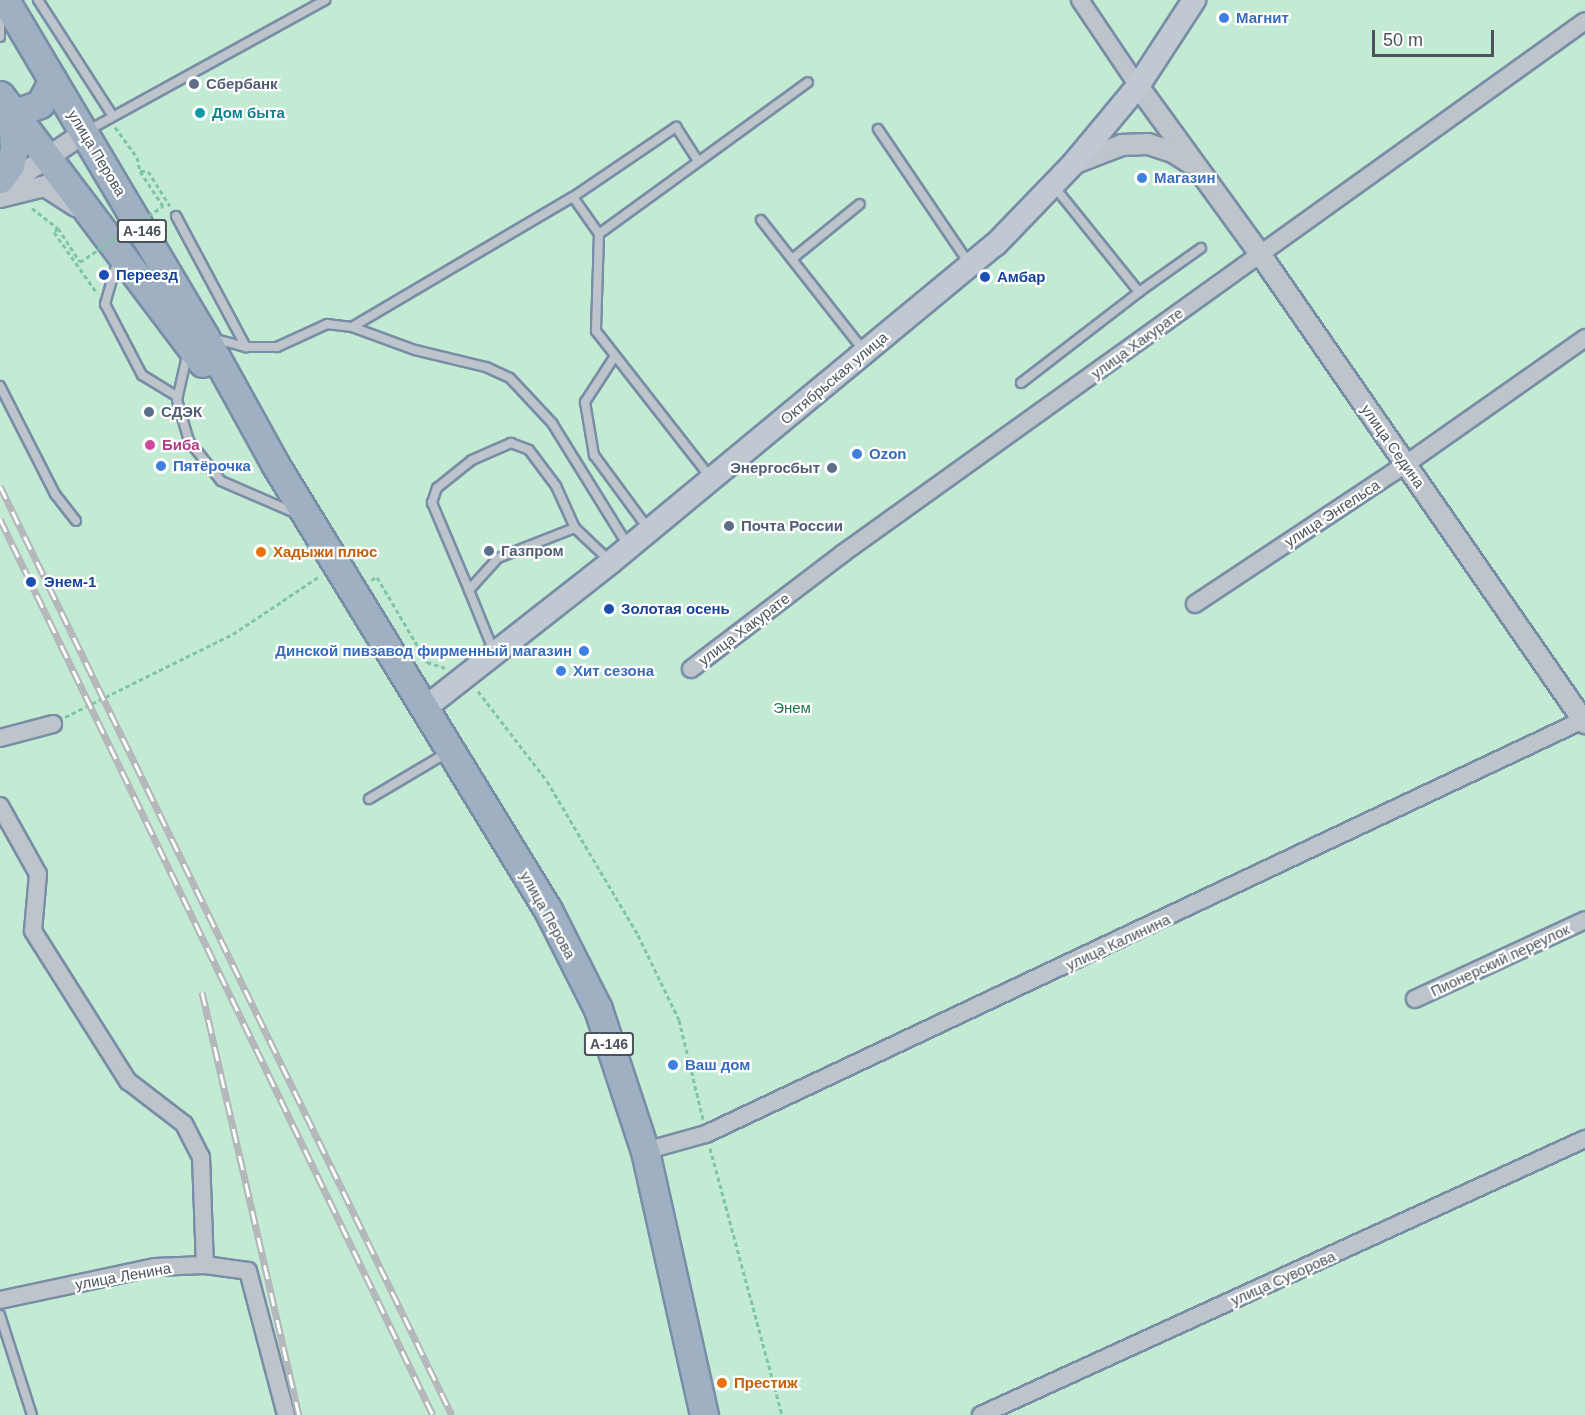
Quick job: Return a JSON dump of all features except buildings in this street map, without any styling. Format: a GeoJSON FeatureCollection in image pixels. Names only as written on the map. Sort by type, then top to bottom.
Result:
{"type":"FeatureCollection","features":[{"type":"Feature","properties":{"kind":"highway","name":"улица Перова"},"geometry":{"type":"LineString","coordinates":[[4,16],[53,80],[84,132],[197,341],[355,589],[548,910],[598,1009],[645,1151],[704,1415]]}},
{"type":"Feature","properties":{"kind":"highway"},"geometry":{"type":"LineString","coordinates":[[6,103],[21,111],[40,104],[53,80]]}},
{"type":"Feature","properties":{"kind":"highway","name":"улица Перова"},"geometry":{"type":"LineString","coordinates":[[6,103],[120,252],[197,341]]}},
{"type":"Feature","properties":{"kind":"highway"},"geometry":{"type":"LineString","coordinates":[[0,179],[10,165],[14,149],[6,103]]}},
{"type":"Feature","properties":{"kind":"main road","name":"Октябрьская улица"},"geometry":{"type":"LineString","coordinates":[[425,708],[496,656],[650,531],[970,265],[1073,164],[1138,86],[1194,0]]}},
{"type":"Feature","properties":{"kind":"street","name":"улица Седина"},"geometry":{"type":"LineString","coordinates":[[1080,0],[1138,86],[1260,254],[1584,720]]}},
{"type":"Feature","properties":{"kind":"street","name":"улица Хакурате"},"geometry":{"type":"LineString","coordinates":[[691,669],[842,554],[1585,21]]}},
{"type":"Feature","properties":{"kind":"street"},"geometry":{"type":"LineString","coordinates":[[0,189],[84,132]]}},
{"type":"Feature","properties":{"kind":"street","name":"улица Седина"},"geometry":{"type":"LineString","coordinates":[[1073,164],[1122,145],[1148,144],[1173,152],[1200,170]]}},
{"type":"Feature","properties":{"kind":"street"},"geometry":{"type":"LineString","coordinates":[[0,197],[45,186],[97,222]]}},
{"type":"Feature","properties":{"kind":"street","name":"улица Энгельса"},"geometry":{"type":"LineString","coordinates":[[1195,604],[1406,464],[1585,338]]}},
{"type":"Feature","properties":{"kind":"street","name":"улица Калинина"},"geometry":{"type":"LineString","coordinates":[[645,1151],[706,1134],[1584,720]]}},
{"type":"Feature","properties":{"kind":"street"},"geometry":{"type":"LineString","coordinates":[[0,738],[53,724]]}},
{"type":"Feature","properties":{"kind":"street"},"geometry":{"type":"LineString","coordinates":[[0,806],[38,874],[33,930],[128,1081],[184,1124],[201,1157],[205,1265]]}},
{"type":"Feature","properties":{"kind":"street","name":"Пионерский переулок"},"geometry":{"type":"LineString","coordinates":[[1415,999],[1585,920]]}},
{"type":"Feature","properties":{"kind":"street","name":"улица Суворова"},"geometry":{"type":"LineString","coordinates":[[981,1415],[1585,1139]]}},
{"type":"Feature","properties":{"kind":"street","name":"улица Ленина"},"geometry":{"type":"LineString","coordinates":[[0,1300],[155,1267],[205,1265],[248,1270],[286,1415]]}},
{"type":"Feature","properties":{"kind":"lane"},"geometry":{"type":"LineString","coordinates":[[38,0],[110,116]]}},
{"type":"Feature","properties":{"kind":"lane"},"geometry":{"type":"LineString","coordinates":[[84,132],[110,116],[251,43],[325,0]]}},
{"type":"Feature","properties":{"kind":"lane"},"geometry":{"type":"LineString","coordinates":[[599,234],[697,159],[808,82]]}},
{"type":"Feature","properties":{"kind":"lane"},"geometry":{"type":"LineString","coordinates":[[352,327],[573,197],[676,127],[697,159]]}},
{"type":"Feature","properties":{"kind":"lane"},"geometry":{"type":"LineString","coordinates":[[878,129],[970,265]]}},
{"type":"Feature","properties":{"kind":"lane"},"geometry":{"type":"LineString","coordinates":[[1053,185],[1138,292]]}},
{"type":"Feature","properties":{"kind":"lane"},"geometry":{"type":"LineString","coordinates":[[573,197],[599,234],[596,331],[712,479]]}},
{"type":"Feature","properties":{"kind":"lane"},"geometry":{"type":"LineString","coordinates":[[792,259],[860,204]]}},
{"type":"Feature","properties":{"kind":"lane"},"geometry":{"type":"LineString","coordinates":[[176,216],[246,347]]}},
{"type":"Feature","properties":{"kind":"lane"},"geometry":{"type":"LineString","coordinates":[[761,219],[865,353]]}},
{"type":"Feature","properties":{"kind":"lane"},"geometry":{"type":"LineString","coordinates":[[1021,383],[1138,292],[1201,248]]}},
{"type":"Feature","properties":{"kind":"lane"},"geometry":{"type":"LineString","coordinates":[[120,252],[105,304],[142,375],[178,397]]}},
{"type":"Feature","properties":{"kind":"lane"},"geometry":{"type":"LineString","coordinates":[[309,519],[221,481],[189,441],[178,397],[197,341],[246,347],[277,347],[327,324],[352,327],[415,350],[486,367],[510,378],[552,423],[629,548]]}},
{"type":"Feature","properties":{"kind":"lane"},"geometry":{"type":"LineString","coordinates":[[615,356],[585,402],[594,455],[650,531]]}},
{"type":"Feature","properties":{"kind":"lane"},"geometry":{"type":"LineString","coordinates":[[0,386],[55,494],[76,521]]}},
{"type":"Feature","properties":{"kind":"lane"},"geometry":{"type":"LineString","coordinates":[[496,656],[432,503],[437,488],[472,460],[511,443],[529,450],[556,486],[575,528],[611,562]]}},
{"type":"Feature","properties":{"kind":"lane"},"geometry":{"type":"LineString","coordinates":[[469,590],[498,558],[575,528]]}},
{"type":"Feature","properties":{"kind":"lane"},"geometry":{"type":"LineString","coordinates":[[369,799],[451,750]]}},
{"type":"Feature","properties":{"kind":"lane"},"geometry":{"type":"LineString","coordinates":[[0,1315],[32,1415]]}},
{"type":"Feature","properties":{"kind":"path"},"geometry":{"type":"LineString","coordinates":[[105,304],[54,232],[58,228],[80,262],[163,206],[140,171],[137,157],[110,116]]}},
{"type":"Feature","properties":{"kind":"path"},"geometry":{"type":"LineString","coordinates":[[140,171],[148,171],[176,216]]}},
{"type":"Feature","properties":{"kind":"path"},"geometry":{"type":"LineString","coordinates":[[53,724],[233,634],[317,576],[323,585]]}},
{"type":"Feature","properties":{"kind":"path"},"geometry":{"type":"LineString","coordinates":[[355,589],[377,577],[428,662],[437,668],[458,669],[468,678],[547,781],[638,935],[679,1020],[706,1134],[782,1415]]}},
{"type":"Feature","properties":{"kind":"green space","name":"Энем"},"geometry":{"type":"Polygon","coordinates":[[[0,0],[1585,0],[1585,1415],[0,1415],[0,0]]]}},
{"type":"Feature","properties":{"kind":"railway"},"geometry":{"type":"LineString","coordinates":[[0,486],[452,1415]]}},
{"type":"Feature","properties":{"kind":"railway"},"geometry":{"type":"LineString","coordinates":[[0,519],[433,1415]]}},
{"type":"Feature","properties":{"kind":"railway"},"geometry":{"type":"LineString","coordinates":[[202,992],[299,1415]]}},
{"type":"Feature","properties":{"kind":"place","name":"Магнит"},"geometry":{"type":"Point","coordinates":[1224,18]}},
{"type":"Feature","properties":{"kind":"place","name":"Сбербанк"},"geometry":{"type":"Point","coordinates":[194,84]}},
{"type":"Feature","properties":{"kind":"place","name":"Дом быта"},"geometry":{"type":"Point","coordinates":[200,113]}},
{"type":"Feature","properties":{"kind":"place","name":"Магазин"},"geometry":{"type":"Point","coordinates":[1142,178]}},
{"type":"Feature","properties":{"kind":"place","name":"Переезд"},"geometry":{"type":"Point","coordinates":[104,275]}},
{"type":"Feature","properties":{"kind":"place","name":"Амбар"},"geometry":{"type":"Point","coordinates":[985,277]}},
{"type":"Feature","properties":{"kind":"place","name":"СДЭК"},"geometry":{"type":"Point","coordinates":[149,412]}},
{"type":"Feature","properties":{"kind":"place","name":"Биба"},"geometry":{"type":"Point","coordinates":[150,445]}},
{"type":"Feature","properties":{"kind":"place","name":"Ozon"},"geometry":{"type":"Point","coordinates":[857,454]}},
{"type":"Feature","properties":{"kind":"place","name":"Пятёрочка"},"geometry":{"type":"Point","coordinates":[161,466]}},
{"type":"Feature","properties":{"kind":"place","name":"Энергосбыт"},"geometry":{"type":"Point","coordinates":[832,468]}},
{"type":"Feature","properties":{"kind":"place","name":"Почта России"},"geometry":{"type":"Point","coordinates":[729,526]}},
{"type":"Feature","properties":{"kind":"place","name":"Газпром"},"geometry":{"type":"Point","coordinates":[489,551]}},
{"type":"Feature","properties":{"kind":"place","name":"Хадыжи плюс"},"geometry":{"type":"Point","coordinates":[261,552]}},
{"type":"Feature","properties":{"kind":"place","name":"Энем-1"},"geometry":{"type":"Point","coordinates":[31,582]}},
{"type":"Feature","properties":{"kind":"place","name":"Золотая осень"},"geometry":{"type":"Point","coordinates":[609,609]}},
{"type":"Feature","properties":{"kind":"place","name":"Динской пивзавод фирменный магазин"},"geometry":{"type":"Point","coordinates":[584,651]}},
{"type":"Feature","properties":{"kind":"place","name":"Хит сезона"},"geometry":{"type":"Point","coordinates":[561,671]}},
{"type":"Feature","properties":{"kind":"place","name":"Ваш дом"},"geometry":{"type":"Point","coordinates":[673,1065]}},
{"type":"Feature","properties":{"kind":"place","name":"Престиж"},"geometry":{"type":"Point","coordinates":[722,1383]}}]}
